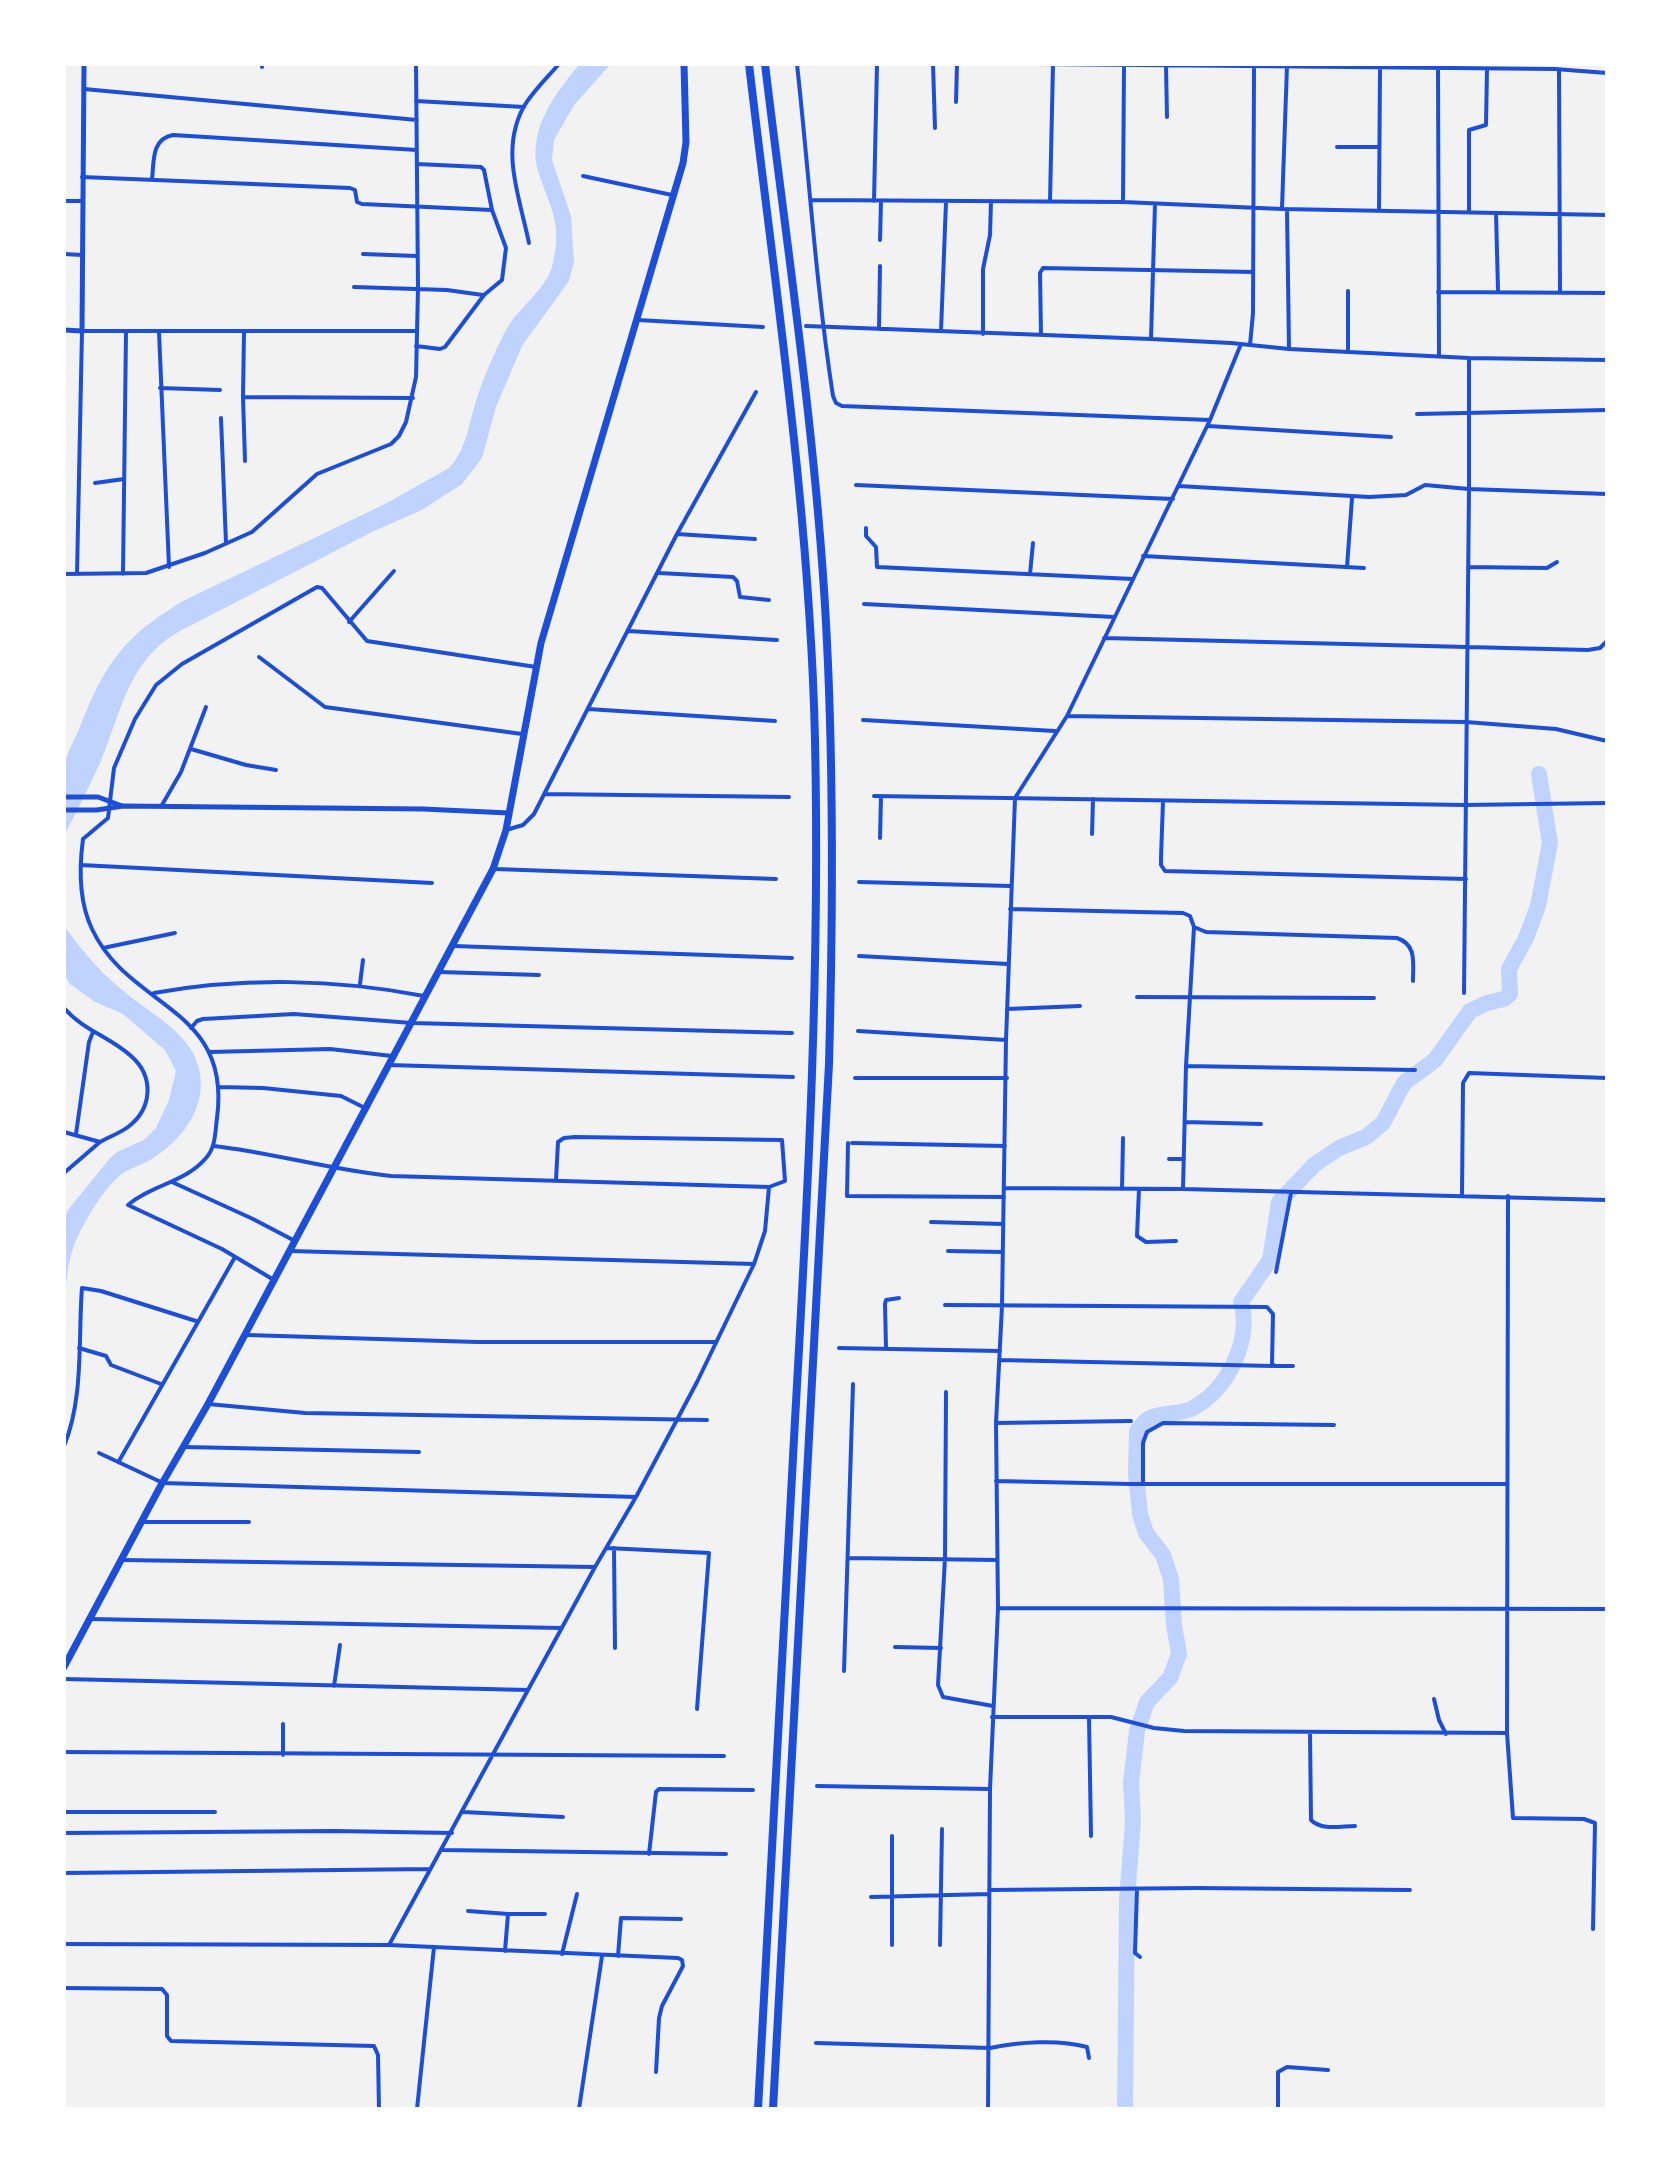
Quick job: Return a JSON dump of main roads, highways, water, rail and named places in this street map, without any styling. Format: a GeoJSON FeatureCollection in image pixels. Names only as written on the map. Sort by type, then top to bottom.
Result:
{"type":"FeatureCollection","features":[{"type":"Feature","properties":{"kind":"highway"},"geometry":{"type":"LineString","coordinates":[[749,64],[789,405],[810,626],[817,918],[804,1249],[758,2109]]}},
{"type":"Feature","properties":{"kind":"highway"},"geometry":{"type":"LineString","coordinates":[[765,64],[810,442],[826,622],[832,929],[829,1064],[773,2109]]}},
{"type":"Feature","properties":{"kind":"main road"},"geometry":{"type":"LineString","coordinates":[[64,1667],[493,869],[506,830],[536,667],[675,196],[686,142],[684,64]]}},
{"type":"Feature","properties":{"kind":"water"},"geometry":{"type":"Polygon","coordinates":[[[580,64],[611,64],[574,105],[554,140],[552,160],[571,216],[574,262],[569,281],[522,346],[496,407],[482,458],[462,484],[422,510],[374,531],[178,632],[161,644],[136,674],[100,763],[64,836],[62,784],[67,757],[108,668],[132,639],[185,600],[385,504],[449,468],[460,453],[483,382],[507,328],[546,281],[553,263],[556,226],[539,174],[536,144],[539,129],[552,101],[580,64]]]}},
{"type":"Feature","properties":{"kind":"water"},"geometry":{"type":"Polygon","coordinates":[[[64,926],[105,974],[183,1039],[190,1048],[201,1079],[196,1109],[180,1135],[155,1157],[118,1177],[95,1205],[77,1238],[66,1284],[64,1364],[64,1218],[110,1158],[144,1140],[156,1128],[169,1100],[176,1071],[165,1050],[123,1014],[95,1002],[70,984],[64,975],[64,926]]]}},
{"type":"Feature","properties":{"kind":"waterway"},"geometry":{"type":"LineString","coordinates":[[1125,2109],[1127,1900],[1133,1820],[1131,1783],[1137,1731],[1147,1702],[1170,1678],[1179,1654],[1171,1579],[1163,1555],[1146,1533],[1140,1514],[1136,1473],[1137,1431],[1150,1418],[1182,1412],[1206,1400],[1226,1376],[1240,1347],[1244,1316],[1241,1302],[1270,1260],[1279,1202],[1314,1165],[1339,1148],[1366,1137],[1383,1123],[1404,1083],[1435,1060],[1470,1011],[1510,994],[1509,969],[1526,938],[1538,906],[1550,843],[1539,774]]}}]}
